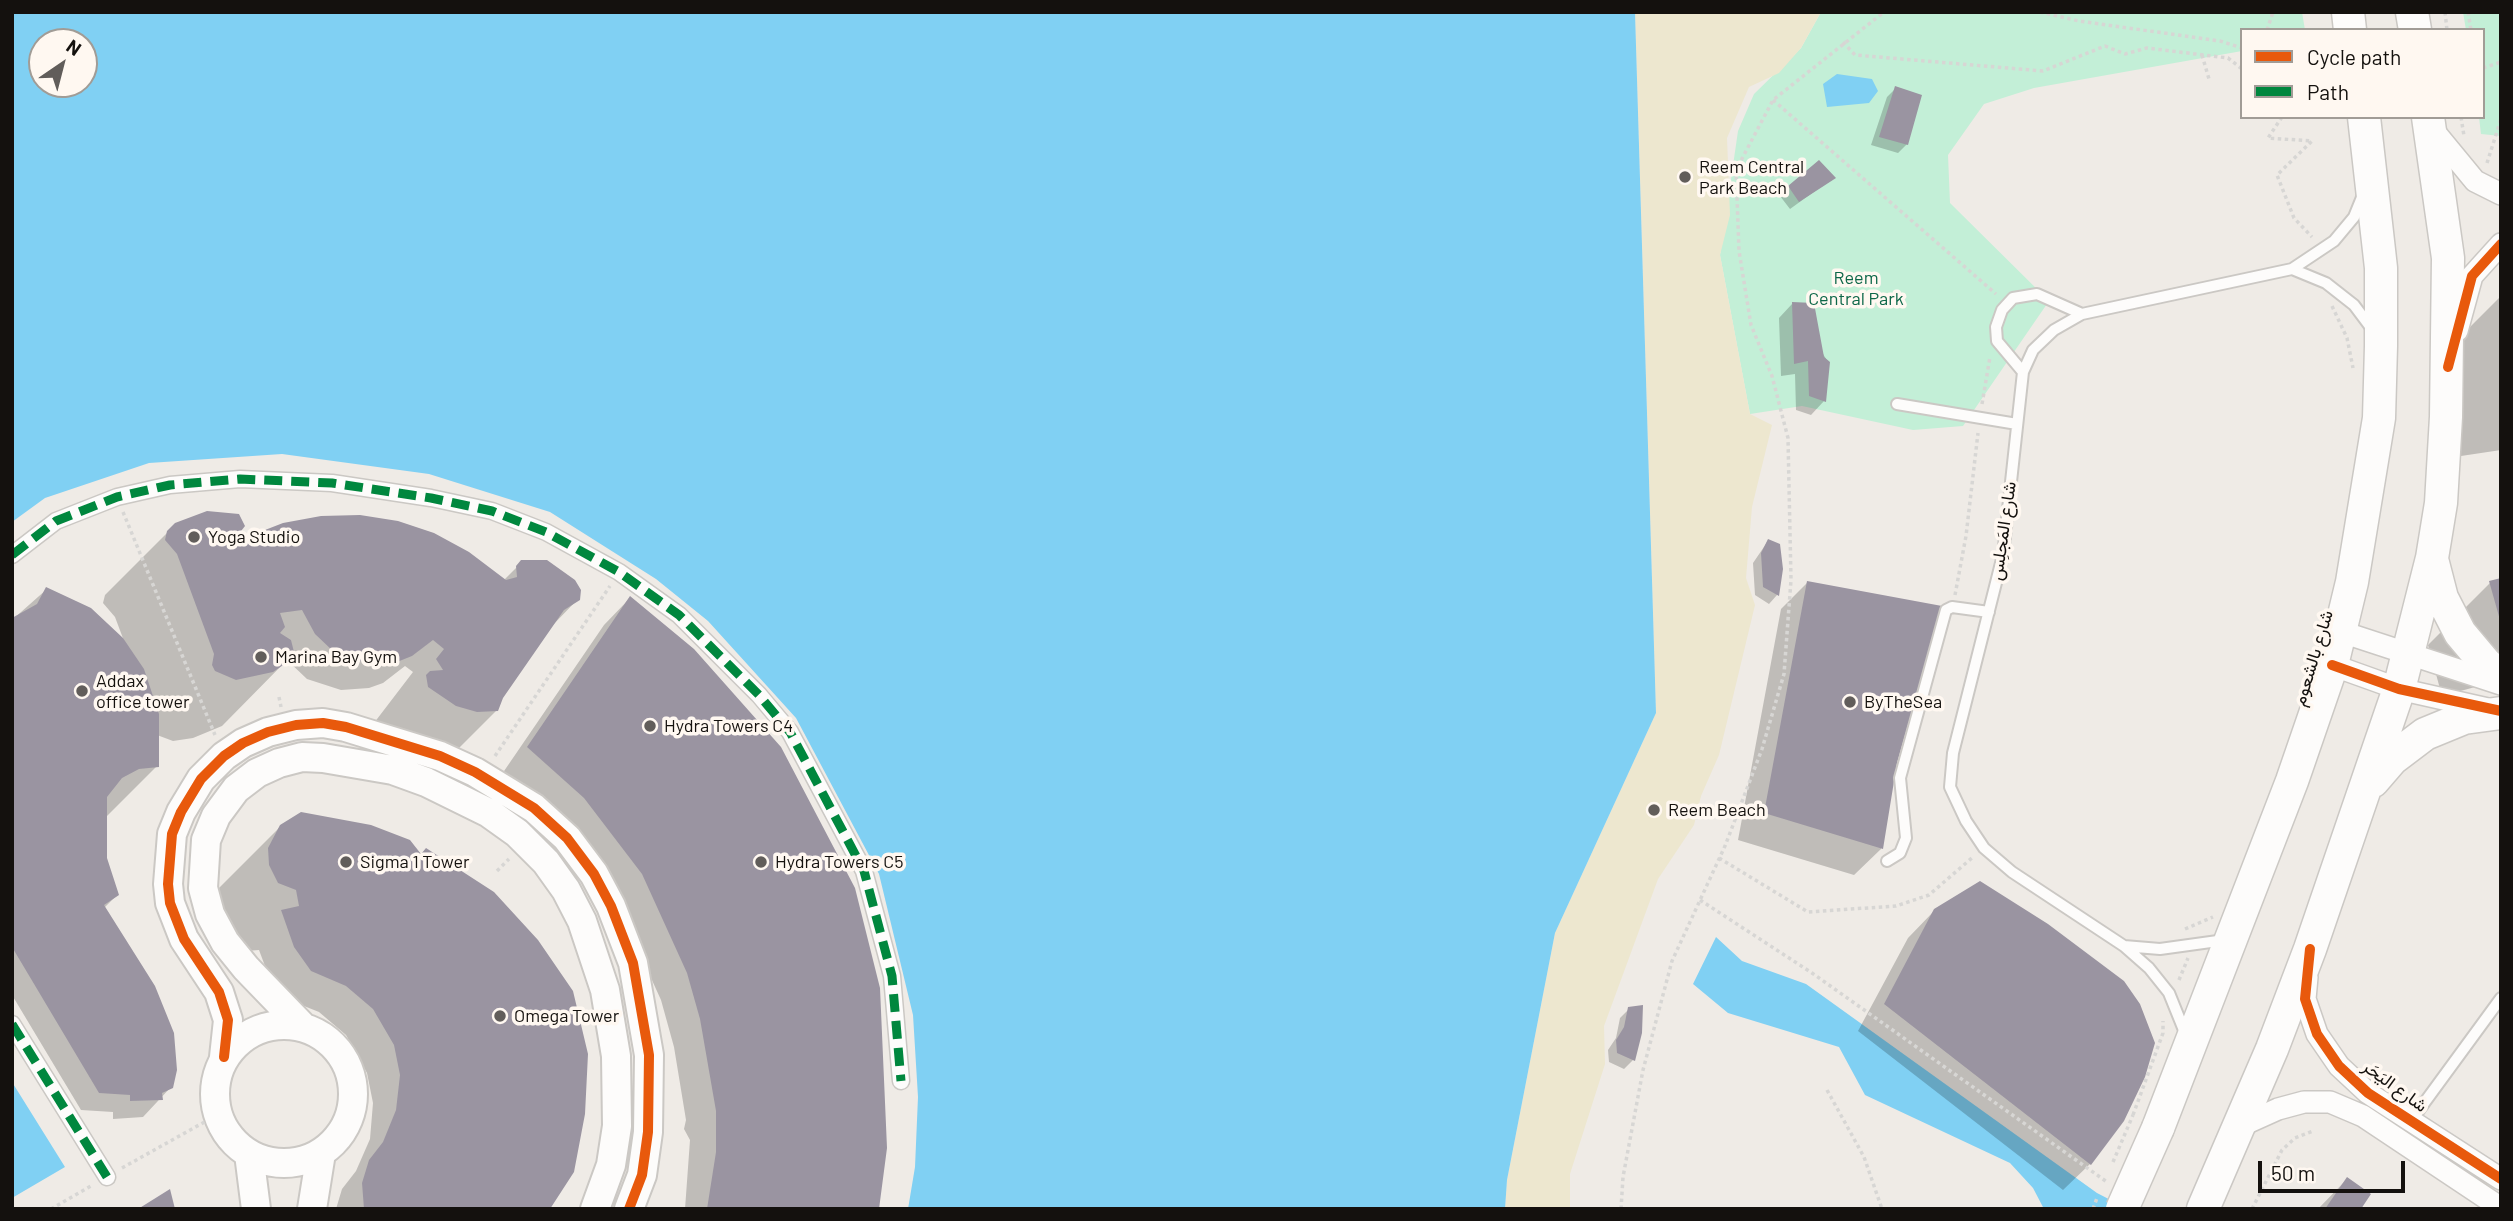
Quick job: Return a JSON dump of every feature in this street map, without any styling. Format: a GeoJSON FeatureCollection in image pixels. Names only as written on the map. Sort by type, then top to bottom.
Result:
{"type":"FeatureCollection","features":[{"type":"Feature","properties":{"kind":"main road","name":"شارع بالشعوم"},"geometry":{"type":"LineString","coordinates":[[2118,1198],[2145,1121],[2189,1048],[2223,928],[2292,781],[2342,632],[2375,445],[2381,346],[2381,268],[2364,119]]}},
{"type":"Feature","properties":{"kind":"main road"},"geometry":{"type":"LineString","coordinates":[[2203,1209],[2310,949],[2399,689],[2432,558],[2442,496],[2448,368],[2448,258],[2447,166],[2429,121]]}},
{"type":"Feature","properties":{"kind":"main road"},"geometry":{"type":"LineString","coordinates":[[2432,558],[2442,598],[2460,633],[2486,664],[2501,676]]}},
{"type":"Feature","properties":{"kind":"main road"},"geometry":{"type":"LineString","coordinates":[[2365,790],[2392,759],[2425,734],[2464,718],[2501,712]]}},
{"type":"Feature","properties":{"kind":"street"},"geometry":{"type":"LineString","coordinates":[[2447,166],[2501,194]]}},
{"type":"Feature","properties":{"kind":"street"},"geometry":{"type":"LineString","coordinates":[[2448,368],[2472,276],[2501,244]]}},
{"type":"Feature","properties":{"kind":"street"},"geometry":{"type":"LineString","coordinates":[[12,555],[57,521],[117,497],[170,485],[240,479],[332,484],[431,498],[492,512],[546,532],[619,572],[679,615],[759,695],[790,732],[864,871],[892,976],[901,1081]]}},
{"type":"Feature","properties":{"kind":"street"},"geometry":{"type":"LineString","coordinates":[[2342,632],[2408,656],[2501,684]]}},
{"type":"Feature","properties":{"kind":"street"},"geometry":{"type":"LineString","coordinates":[[2332,665],[2399,689],[2501,712]]}},
{"type":"Feature","properties":{"kind":"street"},"geometry":{"type":"LineString","coordinates":[[224,1056],[239,1040],[258,1028],[280,1024],[302,1026],[323,1036],[340,1052],[351,1072],[354,1095],[350,1118],[338,1138],[321,1153],[298,1162],[273,1163],[249,1154],[235,1144],[217,1115],[214,1095],[216,1075],[224,1056],[228,1020],[219,992],[184,939],[170,902],[168,884],[172,834],[181,812],[201,779],[223,756],[268,732],[323,723],[404,742],[482,776],[534,808],[567,838],[600,885],[633,963],[645,1016],[651,1095],[642,1175],[629,1209]]}},
{"type":"Feature","properties":{"kind":"street"},"geometry":{"type":"LineString","coordinates":[[302,1026],[246,968],[225,942],[209,914],[203,888],[202,864],[206,840],[216,816],[236,789],[257,772],[279,763],[302,757],[323,758],[393,770],[426,782],[489,813],[532,848],[566,890],[586,933],[605,989],[616,1056],[617,1126],[611,1165],[595,1209]]}},
{"type":"Feature","properties":{"kind":"street","name":"شارع اليَحَر"},"geometry":{"type":"LineString","coordinates":[[2310,949],[2305,999],[2317,1034],[2339,1066],[2368,1093],[2501,1179]]}},
{"type":"Feature","properties":{"kind":"street"},"geometry":{"type":"LineString","coordinates":[[12,1024],[107,1177]]}},
{"type":"Feature","properties":{"kind":"street"},"geometry":{"type":"LineString","coordinates":[[2232,1141],[2291,1106],[2330,1102],[2363,1116],[2501,1208]]}},
{"type":"Feature","properties":{"kind":"street"},"geometry":{"type":"LineString","coordinates":[[312,1209],[321,1153]]}},
{"type":"Feature","properties":{"kind":"street"},"geometry":{"type":"LineString","coordinates":[[249,1154],[256,1209]]}},
{"type":"Feature","properties":{"kind":"lane","name":"شارع المَجلِس"},"geometry":{"type":"LineString","coordinates":[[2189,1048],[2185,1029],[2169,993],[2149,968],[2124,946],[2012,872],[1984,848],[1966,821],[1951,787],[1953,753],[2003,555],[2023,372],[2033,350],[2040,343],[2054,330],[2082,314],[2292,269],[2334,241],[2354,216],[2372,173]]}},
{"type":"Feature","properties":{"kind":"lane"},"geometry":{"type":"LineString","coordinates":[[2292,269],[2326,283],[2354,304],[2381,346]]}},
{"type":"Feature","properties":{"kind":"lane"},"geometry":{"type":"LineString","coordinates":[[2023,372],[1997,341],[1996,327],[2007,304],[2013,298],[2037,294],[2082,314]]}},
{"type":"Feature","properties":{"kind":"lane"},"geometry":{"type":"LineString","coordinates":[[1897,404],[2017,424]]}},
{"type":"Feature","properties":{"kind":"lane"},"geometry":{"type":"LineString","coordinates":[[1887,861],[1900,853],[1906,838],[1900,778],[1946,610],[1952,607],[1989,612]]}},
{"type":"Feature","properties":{"kind":"lane","name":"شارع المَجلِس"},"geometry":{"type":"LineString","coordinates":[[2124,946],[2160,949],[2223,928]]}},
{"type":"Feature","properties":{"kind":"lane"},"geometry":{"type":"LineString","coordinates":[[2411,1121],[2501,998]]}},
{"type":"Feature","properties":{"kind":"path"},"geometry":{"type":"LineString","coordinates":[[1621,1209],[1623,1177],[1643,1070],[1672,961],[1719,858],[1762,749],[1784,674],[1791,580],[1788,438],[1772,376],[1751,325],[1739,251],[1736,170],[1773,100],[1884,12]]}},
{"type":"Feature","properties":{"kind":"path"},"geometry":{"type":"LineString","coordinates":[[2040,12],[2079,21],[2220,41],[2240,47]]}},
{"type":"Feature","properties":{"kind":"path"},"geometry":{"type":"LineString","coordinates":[[1843,42],[1855,55],[2043,71],[2105,46],[2125,54],[2147,48],[2228,58],[2240,67]]}},
{"type":"Feature","properties":{"kind":"path"},"geometry":{"type":"LineString","coordinates":[[2202,55],[2209,79]]}},
{"type":"Feature","properties":{"kind":"path"},"geometry":{"type":"LineString","coordinates":[[1773,100],[2007,304]]}},
{"type":"Feature","properties":{"kind":"path"},"geometry":{"type":"LineString","coordinates":[[2281,119],[2267,138],[2312,141],[2277,175],[2294,218],[2319,244]]}},
{"type":"Feature","properties":{"kind":"path"},"geometry":{"type":"LineString","coordinates":[[2483,175],[2500,123]]}},
{"type":"Feature","properties":{"kind":"path"},"geometry":{"type":"LineString","coordinates":[[2331,304],[2347,338],[2353,374]]}},
{"type":"Feature","properties":{"kind":"path"},"geometry":{"type":"LineString","coordinates":[[1952,607],[1966,536],[1979,419],[1991,353],[1988,347],[1997,341]]}},
{"type":"Feature","properties":{"kind":"path"},"geometry":{"type":"LineString","coordinates":[[117,497],[223,756]]}},
{"type":"Feature","properties":{"kind":"path"},"geometry":{"type":"LineString","coordinates":[[482,776],[619,572]]}},
{"type":"Feature","properties":{"kind":"path"},"geometry":{"type":"LineString","coordinates":[[1719,858],[1808,912],[1896,906],[1929,895],[1984,848]]}},
{"type":"Feature","properties":{"kind":"path"},"geometry":{"type":"LineString","coordinates":[[1700,900],[1812,973],[2118,1198]]}},
{"type":"Feature","properties":{"kind":"path"},"geometry":{"type":"LineString","coordinates":[[2183,930],[2223,928]]}},
{"type":"Feature","properties":{"kind":"path"},"geometry":{"type":"LineString","coordinates":[[2176,989],[2188,958]]}},
{"type":"Feature","properties":{"kind":"path"},"geometry":{"type":"LineString","coordinates":[[2145,1121],[2163,1033],[2163,1009]]}},
{"type":"Feature","properties":{"kind":"path"},"geometry":{"type":"LineString","coordinates":[[1827,1090],[1864,1157],[1882,1209]]}},
{"type":"Feature","properties":{"kind":"path"},"geometry":{"type":"LineString","coordinates":[[51,1209],[217,1115]]}},
{"type":"Feature","properties":{"kind":"path"},"geometry":{"type":"LineString","coordinates":[[2252,1209],[2282,1150],[2295,1138],[2313,1131]]}},
{"type":"Feature","properties":{"kind":"green space","name":"Reem Central Park"},"geometry":{"type":"Polygon","coordinates":[[[1821,12],[2302,12],[2305,28],[2240,28],[2240,51],[2034,88],[1984,104],[1948,155],[1950,203],[2049,301],[1963,426],[1913,430],[1802,406],[1750,414],[1720,255],[1738,131],[1754,94],[1801,48],[1821,12]]]}},
{"type":"Feature","properties":{"kind":"green space"},"geometry":{"type":"Polygon","coordinates":[[[2463,12],[2501,12],[2501,136],[2481,134],[2479,119],[2485,119],[2485,28],[2466,28],[2463,12]]]}},
{"type":"Feature","properties":{"kind":"sand","name":"Reem Beach"},"geometry":{"type":"Polygon","coordinates":[[[1635,12],[1821,12],[1801,48],[1779,73],[1749,87],[1727,138],[1730,215],[1720,255],[1750,414],[1772,425],[1752,507],[1746,578],[1755,605],[1719,755],[1701,796],[1694,825],[1658,879],[1604,1026],[1605,1064],[1570,1174],[1570,1209],[1505,1209],[1507,1180],[1555,933],[1656,713],[1635,12]]]}},
{"type":"Feature","properties":{"kind":"water"},"geometry":{"type":"Polygon","coordinates":[[[12,12],[1635,12],[1656,713],[1555,933],[1507,1180],[1505,1209],[908,1209],[915,1167],[918,1097],[913,1015],[879,874],[796,718],[708,621],[656,579],[550,512],[429,474],[282,454],[149,463],[45,498],[12,522],[12,12]]]}},
{"type":"Feature","properties":{"kind":"water"},"geometry":{"type":"Polygon","coordinates":[[[1837,74],[1872,79],[1878,91],[1869,103],[1827,107],[1823,84],[1837,74]]]}},
{"type":"Feature","properties":{"kind":"water"},"geometry":{"type":"Polygon","coordinates":[[[1716,937],[1742,961],[1806,984],[2097,1193],[2128,1209],[2044,1209],[2033,1188],[2010,1163],[1865,1095],[1839,1047],[1728,1013],[1693,984],[1716,937]]]}},
{"type":"Feature","properties":{"kind":"water"},"geometry":{"type":"Polygon","coordinates":[[[12,1082],[65,1167],[12,1198],[12,1082]]]}},
{"type":"Feature","properties":{"kind":"building"},"geometry":{"type":"Polygon","coordinates":[[[1895,86],[1922,95],[1908,145],[1879,137],[1895,86]]]}},
{"type":"Feature","properties":{"kind":"building"},"geometry":{"type":"Polygon","coordinates":[[[1819,160],[1836,178],[1799,202],[1788,186],[1819,160]]]}},
{"type":"Feature","properties":{"kind":"building"},"geometry":{"type":"Polygon","coordinates":[[[1792,302],[1814,303],[1824,357],[1830,362],[1826,402],[1809,396],[1808,361],[1794,364],[1792,302]]]}},
{"type":"Feature","properties":{"kind":"building"},"geometry":{"type":"Polygon","coordinates":[[[207,511],[239,514],[245,526],[238,535],[247,537],[283,523],[321,516],[360,515],[398,521],[434,533],[469,552],[506,580],[517,577],[516,566],[521,560],[547,560],[575,580],[581,590],[580,600],[564,610],[503,698],[498,711],[477,712],[456,706],[428,687],[426,675],[430,671],[443,670],[436,659],[444,649],[433,640],[412,656],[397,662],[369,664],[334,652],[315,634],[302,610],[280,613],[285,627],[280,633],[291,640],[294,652],[292,659],[273,672],[236,680],[215,671],[212,665],[214,654],[177,554],[165,540],[167,531],[175,523],[207,511]]]}},
{"type":"Feature","properties":{"kind":"building"},"geometry":{"type":"Polygon","coordinates":[[[1768,539],[1780,544],[1783,569],[1779,596],[1763,587],[1761,553],[1768,539]]]}},
{"type":"Feature","properties":{"kind":"building"},"geometry":{"type":"Polygon","coordinates":[[[2501,578],[2501,619],[2500,620],[2489,581],[2501,578]]]}},
{"type":"Feature","properties":{"kind":"building","name":"ByTheSea"},"geometry":{"type":"Polygon","coordinates":[[[1807,581],[1942,606],[1897,763],[1883,849],[1764,813],[1807,581]]]}},
{"type":"Feature","properties":{"kind":"building"},"geometry":{"type":"Polygon","coordinates":[[[46,587],[91,608],[123,638],[144,669],[159,714],[159,767],[139,769],[122,778],[107,797],[107,858],[119,895],[104,905],[155,986],[174,1033],[177,1070],[173,1088],[162,1093],[163,1100],[130,1101],[130,1095],[99,1093],[12,947],[12,618],[37,604],[46,587]]]}},
{"type":"Feature","properties":{"kind":"building"},"geometry":{"type":"Polygon","coordinates":[[[630,596],[694,649],[781,747],[855,888],[880,988],[887,1148],[879,1209],[707,1209],[716,1152],[716,1111],[700,1019],[687,973],[642,874],[584,798],[527,747],[630,596]]]}},
{"type":"Feature","properties":{"kind":"building"},"geometry":{"type":"Polygon","coordinates":[[[301,812],[371,825],[410,840],[421,854],[426,848],[494,892],[538,940],[573,991],[588,1054],[585,1114],[574,1172],[550,1209],[364,1209],[362,1183],[369,1160],[383,1142],[396,1110],[400,1075],[394,1045],[373,1009],[346,986],[311,971],[294,947],[281,910],[299,906],[296,890],[278,883],[269,865],[268,848],[280,825],[301,812]]]}},
{"type":"Feature","properties":{"kind":"building"},"geometry":{"type":"Polygon","coordinates":[[[1980,881],[2048,924],[2124,981],[2140,1004],[2155,1043],[2145,1077],[2124,1121],[2091,1165],[1884,1004],[1934,909],[1980,881]]]}},
{"type":"Feature","properties":{"kind":"building"},"geometry":{"type":"Polygon","coordinates":[[[1643,1005],[1642,1033],[1635,1061],[1617,1053],[1616,1040],[1624,1027],[1628,1007],[1643,1005]]]}},
{"type":"Feature","properties":{"kind":"building"},"geometry":{"type":"Polygon","coordinates":[[[2347,1177],[2371,1194],[2361,1209],[2325,1209],[2347,1177]]]}},
{"type":"Feature","properties":{"kind":"building"},"geometry":{"type":"Polygon","coordinates":[[[170,1189],[175,1209],[138,1209],[170,1189]]]}},
{"type":"Feature","properties":{"kind":"marked path"},"geometry":{"type":"LineString","coordinates":[[12,555],[56,521],[117,497],[170,485],[240,479],[332,483],[431,498],[492,511],[546,532],[619,572],[679,615],[759,695],[790,732],[864,871],[892,976],[901,1081]]}},
{"type":"Feature","properties":{"kind":"marked path"},"geometry":{"type":"LineString","coordinates":[[12,1024],[107,1177]]}},
{"type":"Feature","properties":{"kind":"cycle path"},"geometry":{"type":"LineString","coordinates":[[2448,367],[2472,276],[2501,244]]}},
{"type":"Feature","properties":{"kind":"cycle path"},"geometry":{"type":"LineString","coordinates":[[2332,665],[2399,689],[2501,711]]}},
{"type":"Feature","properties":{"kind":"cycle path"},"geometry":{"type":"LineString","coordinates":[[224,1057],[228,1020],[219,992],[184,939],[170,903],[168,884],[172,834],[181,812],[201,779],[224,756],[243,743],[268,732],[296,725],[323,723],[346,727],[440,756],[475,772],[534,808],[567,838],[594,874],[611,906],[633,963],[649,1055],[648,1132],[642,1175],[629,1209]]}},
{"type":"Feature","properties":{"kind":"cycle path"},"geometry":{"type":"LineString","coordinates":[[2310,949],[2305,999],[2317,1034],[2339,1066],[2368,1093],[2501,1179]]}},
{"type":"Feature","properties":{"kind":"place","name":"Reem Central Park Beach"},"geometry":{"type":"Point","coordinates":[1685,177]}},
{"type":"Feature","properties":{"kind":"place","name":"Yoga Studio"},"geometry":{"type":"Point","coordinates":[194,537]}},
{"type":"Feature","properties":{"kind":"place","name":"Marina Bay Gym"},"geometry":{"type":"Point","coordinates":[261,657]}},
{"type":"Feature","properties":{"kind":"place","name":"Addax office tower"},"geometry":{"type":"Point","coordinates":[82,691]}},
{"type":"Feature","properties":{"kind":"place","name":"ByTheSea"},"geometry":{"type":"Point","coordinates":[1850,702]}},
{"type":"Feature","properties":{"kind":"place","name":"Hydra Towers C4"},"geometry":{"type":"Point","coordinates":[650,726]}},
{"type":"Feature","properties":{"kind":"place","name":"Reem Beach"},"geometry":{"type":"Point","coordinates":[1654,810]}},
{"type":"Feature","properties":{"kind":"place","name":"Sigma 1 Tower"},"geometry":{"type":"Point","coordinates":[346,862]}},
{"type":"Feature","properties":{"kind":"place","name":"Hydra Towers C5"},"geometry":{"type":"Point","coordinates":[761,862]}},
{"type":"Feature","properties":{"kind":"place","name":"Omega Tower"},"geometry":{"type":"Point","coordinates":[500,1016]}}]}
